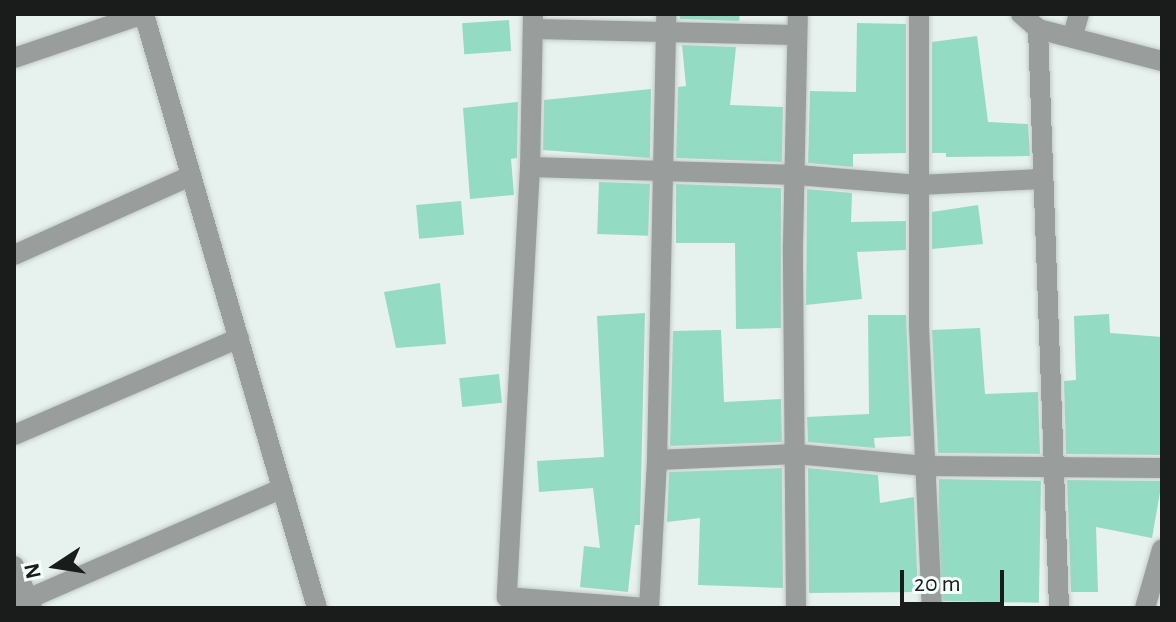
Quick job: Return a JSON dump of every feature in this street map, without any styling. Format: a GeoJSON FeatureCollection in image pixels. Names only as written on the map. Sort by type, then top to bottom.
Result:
{"type":"FeatureCollection","features":[{"type":"Feature","properties":{"kind":"street"},"geometry":{"type":"LineString","coordinates":[[14,58],[144,14],[317,608]]}},
{"type":"Feature","properties":{"kind":"street"},"geometry":{"type":"LineString","coordinates":[[666,14],[665,36],[657,460],[648,608],[507,597],[530,167],[534,21],[665,36],[796,35]]}},
{"type":"Feature","properties":{"kind":"street"},"geometry":{"type":"LineString","coordinates":[[796,608],[798,14]]}},
{"type":"Feature","properties":{"kind":"street"},"geometry":{"type":"LineString","coordinates":[[919,14],[925,466],[932,608]]}},
{"type":"Feature","properties":{"kind":"street"},"geometry":{"type":"LineString","coordinates":[[1021,14],[1038,29],[1073,35],[1162,61]]}},
{"type":"Feature","properties":{"kind":"street"},"geometry":{"type":"LineString","coordinates":[[1073,35],[1079,14]]}},
{"type":"Feature","properties":{"kind":"street"},"geometry":{"type":"LineString","coordinates":[[1038,29],[1041,179],[1056,468],[1059,608]]}},
{"type":"Feature","properties":{"kind":"street"},"geometry":{"type":"LineString","coordinates":[[530,167],[797,175],[919,185],[1041,179]]}},
{"type":"Feature","properties":{"kind":"street"},"geometry":{"type":"LineString","coordinates":[[14,255],[191,176]]}},
{"type":"Feature","properties":{"kind":"street"},"geometry":{"type":"LineString","coordinates":[[14,435],[239,338]]}},
{"type":"Feature","properties":{"kind":"street"},"geometry":{"type":"LineString","coordinates":[[657,460],[796,454],[925,466],[1162,468]]}},
{"type":"Feature","properties":{"kind":"street"},"geometry":{"type":"LineString","coordinates":[[14,566],[25,604],[283,488]]}},
{"type":"Feature","properties":{"kind":"street"},"geometry":{"type":"LineString","coordinates":[[1145,608],[1162,549]]}},
{"type":"Feature","properties":{"kind":"building"},"geometry":{"type":"Polygon","coordinates":[[[679,14],[740,14],[739,21],[680,19],[679,14]]]}},
{"type":"Feature","properties":{"kind":"building"},"geometry":{"type":"Polygon","coordinates":[[[509,20],[511,51],[464,54],[462,23],[509,20]]]}},
{"type":"Feature","properties":{"kind":"building"},"geometry":{"type":"Polygon","coordinates":[[[857,23],[906,24],[906,153],[853,154],[853,167],[808,163],[810,91],[856,92],[857,23]]]}},
{"type":"Feature","properties":{"kind":"building"},"geometry":{"type":"Polygon","coordinates":[[[977,36],[988,122],[1028,124],[1030,156],[946,157],[946,153],[932,153],[932,42],[977,36]]]}},
{"type":"Feature","properties":{"kind":"building"},"geometry":{"type":"Polygon","coordinates":[[[682,45],[736,47],[730,105],[783,107],[782,162],[676,158],[678,87],[686,86],[682,45]]]}},
{"type":"Feature","properties":{"kind":"building"},"geometry":{"type":"Polygon","coordinates":[[[651,89],[650,158],[543,150],[544,100],[651,89]]]}},
{"type":"Feature","properties":{"kind":"building"},"geometry":{"type":"Polygon","coordinates":[[[518,102],[517,158],[511,159],[514,195],[470,199],[463,108],[518,102]]]}},
{"type":"Feature","properties":{"kind":"building"},"geometry":{"type":"Polygon","coordinates":[[[599,182],[650,184],[648,236],[597,234],[599,182]]]}},
{"type":"Feature","properties":{"kind":"building"},"geometry":{"type":"Polygon","coordinates":[[[676,184],[781,188],[781,328],[736,329],[735,243],[676,243],[676,184]]]}},
{"type":"Feature","properties":{"kind":"building"},"geometry":{"type":"Polygon","coordinates":[[[807,189],[852,193],[851,222],[906,221],[906,250],[857,252],[862,299],[806,305],[807,189]]]}},
{"type":"Feature","properties":{"kind":"building"},"geometry":{"type":"Polygon","coordinates":[[[461,201],[464,235],[419,239],[416,205],[461,201]]]}},
{"type":"Feature","properties":{"kind":"building"},"geometry":{"type":"Polygon","coordinates":[[[978,205],[983,244],[932,249],[932,212],[978,205]]]}},
{"type":"Feature","properties":{"kind":"building"},"geometry":{"type":"Polygon","coordinates":[[[440,283],[446,344],[396,348],[384,292],[440,283]]]}},
{"type":"Feature","properties":{"kind":"building"},"geometry":{"type":"Polygon","coordinates":[[[645,313],[640,525],[635,525],[628,592],[580,587],[584,546],[600,548],[593,488],[539,492],[537,461],[604,457],[597,316],[645,313]]]}},
{"type":"Feature","properties":{"kind":"building"},"geometry":{"type":"Polygon","coordinates":[[[1109,314],[1110,333],[1162,337],[1162,455],[1066,454],[1064,381],[1076,380],[1074,316],[1109,314]]]}},
{"type":"Feature","properties":{"kind":"building"},"geometry":{"type":"Polygon","coordinates":[[[868,315],[906,315],[911,436],[874,438],[875,448],[808,442],[807,417],[869,414],[868,315]]]}},
{"type":"Feature","properties":{"kind":"building"},"geometry":{"type":"Polygon","coordinates":[[[980,328],[985,394],[1038,392],[1040,454],[938,453],[932,330],[980,328]]]}},
{"type":"Feature","properties":{"kind":"building"},"geometry":{"type":"Polygon","coordinates":[[[721,330],[724,402],[781,399],[782,442],[670,446],[673,331],[721,330]]]}},
{"type":"Feature","properties":{"kind":"building"},"geometry":{"type":"Polygon","coordinates":[[[499,374],[502,403],[462,407],[459,378],[499,374]]]}},
{"type":"Feature","properties":{"kind":"building"},"geometry":{"type":"Polygon","coordinates":[[[782,468],[783,588],[698,585],[700,518],[667,522],[669,472],[782,468]]]}},
{"type":"Feature","properties":{"kind":"building"},"geometry":{"type":"Polygon","coordinates":[[[808,468],[878,475],[880,503],[914,497],[918,592],[809,593],[808,468]]]}},
{"type":"Feature","properties":{"kind":"building"},"geometry":{"type":"Polygon","coordinates":[[[939,479],[1041,481],[1039,603],[937,601],[939,479]]]}},
{"type":"Feature","properties":{"kind":"building"},"geometry":{"type":"Polygon","coordinates":[[[1067,480],[1162,481],[1152,538],[1096,527],[1098,592],[1071,592],[1067,480]]]}}]}
